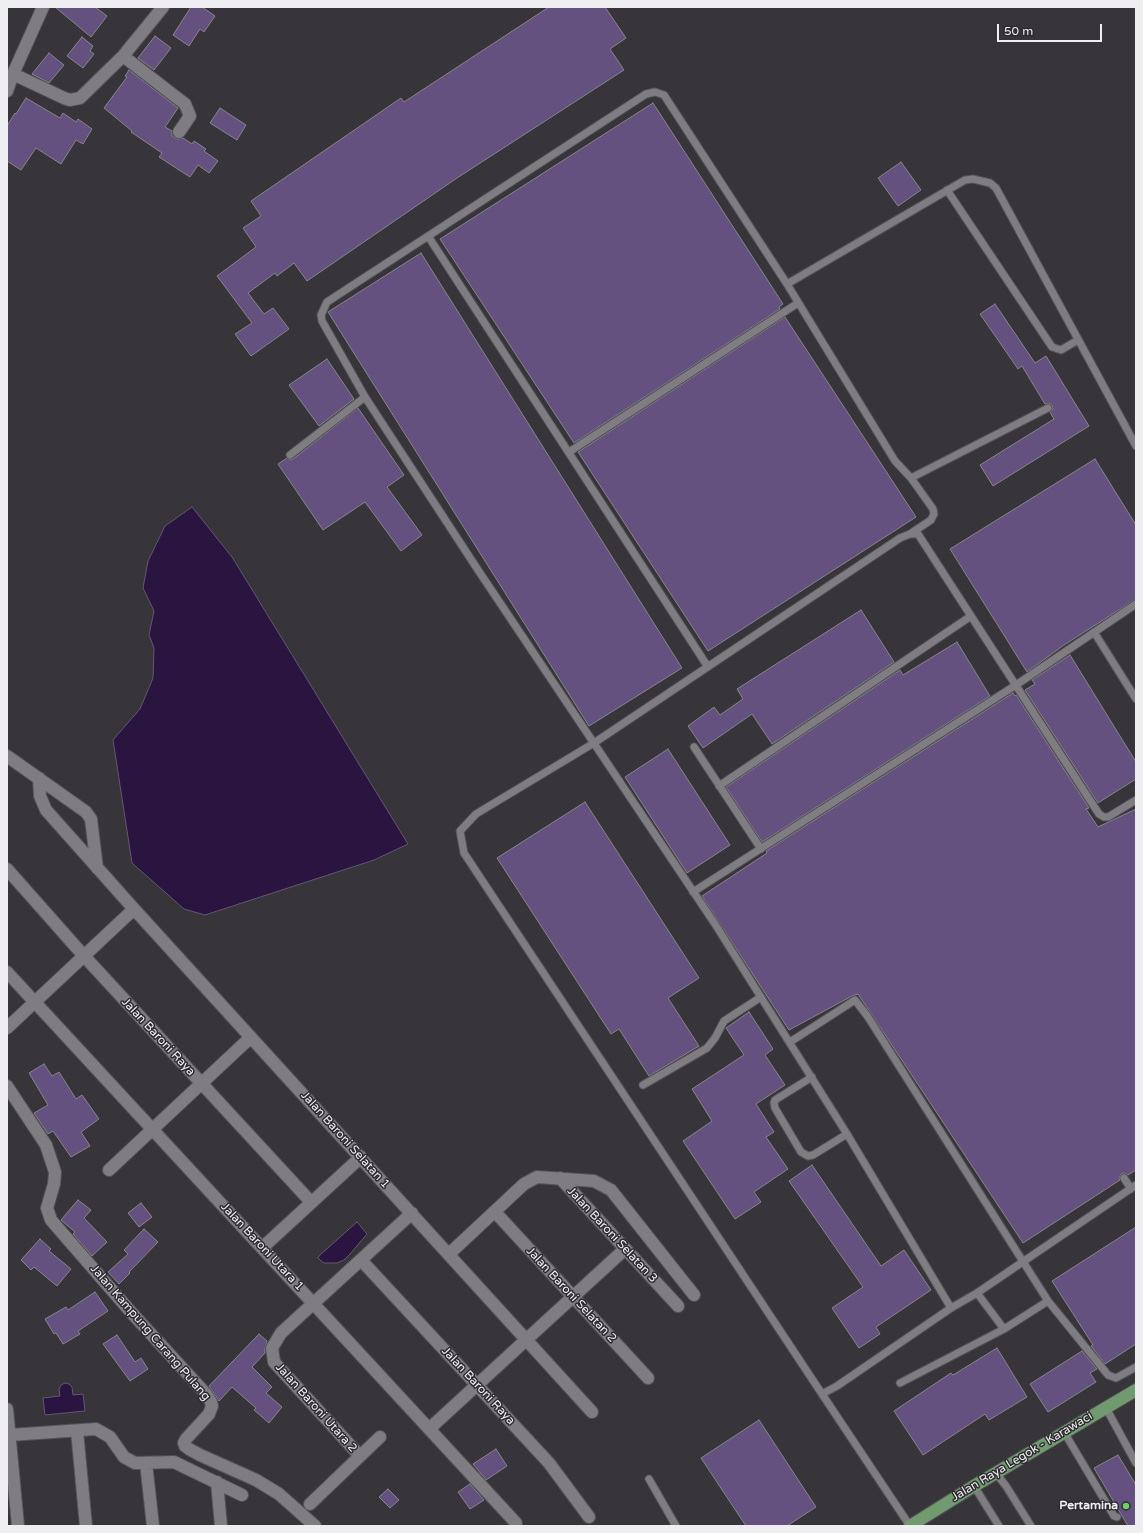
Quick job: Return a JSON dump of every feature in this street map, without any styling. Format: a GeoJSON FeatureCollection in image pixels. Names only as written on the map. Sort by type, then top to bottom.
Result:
{"type":"FeatureCollection","features":[{"type":"Feature","properties":{"kind":"main road","name":"Jalan Raya Legok - Karawaci"},"geometry":{"type":"LineString","coordinates":[[910,1526],[996,1472],[1136,1390]]}},
{"type":"Feature","properties":{"kind":"street"},"geometry":{"type":"LineString","coordinates":[[7,91],[12,74],[43,7]]}},
{"type":"Feature","properties":{"kind":"street"},"geometry":{"type":"LineString","coordinates":[[12,74],[64,98],[70,100],[80,98],[124,56],[163,7]]}},
{"type":"Feature","properties":{"kind":"street"},"geometry":{"type":"LineString","coordinates":[[124,56],[185,104],[190,116],[180,132]]}},
{"type":"Feature","properties":{"kind":"street"},"geometry":{"type":"LineString","coordinates":[[7,756],[86,812],[91,819],[97,868]]}},
{"type":"Feature","properties":{"kind":"street","name":"Jalan Baroni Selatan 1"},"geometry":{"type":"LineString","coordinates":[[39,778],[40,796],[46,810],[134,909],[592,1412]]}},
{"type":"Feature","properties":{"kind":"street","name":"Jalan Baroni Raya"},"geometry":{"type":"LineString","coordinates":[[7,869],[84,956],[311,1202]]}},
{"type":"Feature","properties":{"kind":"street"},"geometry":{"type":"LineString","coordinates":[[7,1028],[134,909]]}},
{"type":"Feature","properties":{"kind":"street","name":"Jalan Baroni Utara 1"},"geometry":{"type":"LineString","coordinates":[[7,972],[516,1523]]}},
{"type":"Feature","properties":{"kind":"street"},"geometry":{"type":"LineString","coordinates":[[109,1170],[251,1037]]}},
{"type":"Feature","properties":{"kind":"street","name":"Jalan Kampung Carang Pulang"},"geometry":{"type":"LineString","coordinates":[[7,1086],[46,1144],[53,1165],[55,1178],[47,1208],[51,1220],[130,1311],[206,1394],[211,1402],[212,1406],[209,1414],[186,1439],[184,1443],[185,1446],[200,1456],[256,1480],[279,1494],[315,1526]]}},
{"type":"Feature","properties":{"kind":"street"},"geometry":{"type":"LineString","coordinates":[[262,1248],[361,1157]]}},
{"type":"Feature","properties":{"kind":"street"},"geometry":{"type":"LineString","coordinates":[[449,1254],[524,1184],[537,1177],[560,1178]]}},
{"type":"Feature","properties":{"kind":"street","name":"Jalan Baroni Selatan 3"},"geometry":{"type":"LineString","coordinates":[[560,1178],[678,1306]]}},
{"type":"Feature","properties":{"kind":"street","name":"Jalan Baroni Selatan 3"},"geometry":{"type":"LineString","coordinates":[[560,1178],[594,1180],[611,1190],[694,1294]]}},
{"type":"Feature","properties":{"kind":"street","name":"Jalan Baroni Selatan 2"},"geometry":{"type":"LineString","coordinates":[[495,1212],[648,1378]]}},
{"type":"Feature","properties":{"kind":"street","name":"Jalan Baroni Utara 2"},"geometry":{"type":"LineString","coordinates":[[360,1456],[274,1362],[272,1348],[281,1333],[412,1214]]}},
{"type":"Feature","properties":{"kind":"street"},"geometry":{"type":"LineString","coordinates":[[429,1429],[625,1249]]}},
{"type":"Feature","properties":{"kind":"street","name":"Jalan Baroni Raya"},"geometry":{"type":"LineString","coordinates":[[361,1260],[549,1463],[589,1517]]}},
{"type":"Feature","properties":{"kind":"street"},"geometry":{"type":"LineString","coordinates":[[7,1408],[18,1526]]}},
{"type":"Feature","properties":{"kind":"street"},"geometry":{"type":"LineString","coordinates":[[10,1435],[96,1429],[110,1437],[124,1457],[135,1463],[174,1462],[242,1494]]}},
{"type":"Feature","properties":{"kind":"street"},"geometry":{"type":"LineString","coordinates":[[77,1430],[86,1526]]}},
{"type":"Feature","properties":{"kind":"street"},"geometry":{"type":"LineString","coordinates":[[310,1504],[380,1438]]}},
{"type":"Feature","properties":{"kind":"street"},"geometry":{"type":"LineString","coordinates":[[146,1463],[153,1526]]}},
{"type":"Feature","properties":{"kind":"street"},"geometry":{"type":"LineString","coordinates":[[217,1482],[221,1526]]}},
{"type":"Feature","properties":{"kind":"lane"},"geometry":{"type":"LineString","coordinates":[[910,1526],[464,853],[460,831],[476,814],[594,743],[900,538],[910,534],[931,520],[934,514],[933,509],[896,461],[798,302],[664,95],[655,92],[646,94],[326,302],[321,315],[322,321],[365,397],[474,563],[594,743],[694,892],[790,1042],[951,1308]]}},
{"type":"Feature","properties":{"kind":"lane"},"geometry":{"type":"LineString","coordinates":[[786,284],[965,180],[973,179],[990,183],[996,188],[1136,446]]}},
{"type":"Feature","properties":{"kind":"lane"},"geometry":{"type":"LineString","coordinates":[[947,190],[1052,347],[1061,350],[1078,340]]}},
{"type":"Feature","properties":{"kind":"lane"},"geometry":{"type":"LineString","coordinates":[[428,236],[708,667]]}},
{"type":"Feature","properties":{"kind":"lane"},"geometry":{"type":"LineString","coordinates":[[569,452],[798,302]]}},
{"type":"Feature","properties":{"kind":"lane"},"geometry":{"type":"LineString","coordinates":[[290,455],[365,397]]}},
{"type":"Feature","properties":{"kind":"lane"},"geometry":{"type":"LineString","coordinates":[[910,478],[1048,408]]}},
{"type":"Feature","properties":{"kind":"lane"},"geometry":{"type":"LineString","coordinates":[[910,534],[918,534],[1098,814],[1104,818],[1108,817],[1136,800]]}},
{"type":"Feature","properties":{"kind":"lane"},"geometry":{"type":"LineString","coordinates":[[694,892],[1016,685],[1136,604]]}},
{"type":"Feature","properties":{"kind":"lane"},"geometry":{"type":"LineString","coordinates":[[719,786],[971,616]]}},
{"type":"Feature","properties":{"kind":"lane"},"geometry":{"type":"LineString","coordinates":[[1094,632],[1136,699]]}},
{"type":"Feature","properties":{"kind":"lane"},"geometry":{"type":"LineString","coordinates":[[694,747],[760,849]]}},
{"type":"Feature","properties":{"kind":"lane"},"geometry":{"type":"LineString","coordinates":[[643,1085],[707,1048],[715,1038],[724,1021],[761,997]]}},
{"type":"Feature","properties":{"kind":"lane"},"geometry":{"type":"LineString","coordinates":[[790,1042],[854,998],[868,1017],[1048,1301],[1108,1375],[1116,1378],[1136,1367]]}},
{"type":"Feature","properties":{"kind":"lane"},"geometry":{"type":"LineString","coordinates":[[812,1077],[775,1100],[774,1103],[775,1108],[801,1152],[808,1156],[813,1155],[847,1134]]}},
{"type":"Feature","properties":{"kind":"lane"},"geometry":{"type":"LineString","coordinates":[[822,1394],[837,1386],[951,1308],[977,1293],[1133,1187],[1124,1178]]}},
{"type":"Feature","properties":{"kind":"lane"},"geometry":{"type":"LineString","coordinates":[[977,1293],[1004,1329]]}},
{"type":"Feature","properties":{"kind":"lane"},"geometry":{"type":"LineString","coordinates":[[900,1383],[1004,1329],[1048,1301]]}},
{"type":"Feature","properties":{"kind":"lane"},"geometry":{"type":"LineString","coordinates":[[1106,1408],[1136,1463]]}},
{"type":"Feature","properties":{"kind":"lane"},"geometry":{"type":"LineString","coordinates":[[1064,1432],[1114,1516],[1117,1517]]}},
{"type":"Feature","properties":{"kind":"lane"},"geometry":{"type":"LineString","coordinates":[[996,1472],[1031,1526]]}},
{"type":"Feature","properties":{"kind":"lane"},"geometry":{"type":"LineString","coordinates":[[649,1479],[676,1526]]}},
{"type":"Feature","properties":{"kind":"lane"},"geometry":{"type":"LineString","coordinates":[[974,1486],[999,1526]]}},
{"type":"Feature","properties":{"kind":"shaded area"},"geometry":{"type":"Polygon","coordinates":[[[192,507],[232,557],[408,844],[374,860],[205,915],[184,909],[132,863],[113,740],[140,709],[153,678],[154,648],[149,635],[154,611],[143,588],[148,561],[165,526],[192,507]]]}},
{"type":"Feature","properties":{"kind":"shaded area"},"geometry":{"type":"Polygon","coordinates":[[[357,1222],[367,1234],[344,1260],[337,1263],[324,1263],[318,1258],[320,1255],[357,1222]]]}},
{"type":"Feature","properties":{"kind":"shaded area"},"geometry":{"type":"Polygon","coordinates":[[[65,1383],[72,1387],[73,1395],[83,1394],[85,1411],[45,1415],[43,1398],[60,1396],[59,1389],[61,1385],[65,1383]]]}},
{"type":"Feature","properties":{"kind":"building"},"geometry":{"type":"Polygon","coordinates":[[[55,7],[95,7],[107,16],[91,37],[55,7]]]}},
{"type":"Feature","properties":{"kind":"building"},"geometry":{"type":"Polygon","coordinates":[[[191,7],[202,7],[215,16],[204,32],[200,29],[189,46],[173,35],[191,7]]]}},
{"type":"Feature","properties":{"kind":"building"},"geometry":{"type":"Polygon","coordinates":[[[549,7],[605,7],[626,38],[610,49],[624,70],[457,178],[307,281],[294,263],[277,276],[275,273],[248,293],[264,314],[273,308],[289,329],[251,356],[235,334],[252,323],[217,276],[256,247],[243,228],[261,216],[251,201],[401,98],[404,102],[549,7]]]}},
{"type":"Feature","properties":{"kind":"building"},"geometry":{"type":"Polygon","coordinates":[[[155,36],[171,48],[154,70],[138,58],[155,36]]]}},
{"type":"Feature","properties":{"kind":"building"},"geometry":{"type":"Polygon","coordinates":[[[82,37],[93,46],[90,51],[94,54],[83,68],[67,56],[82,37]]]}},
{"type":"Feature","properties":{"kind":"building"},"geometry":{"type":"Polygon","coordinates":[[[49,53],[64,65],[49,83],[32,74],[49,53]]]}},
{"type":"Feature","properties":{"kind":"building"},"geometry":{"type":"Polygon","coordinates":[[[129,70],[178,108],[165,127],[172,131],[172,136],[175,138],[183,138],[192,144],[194,141],[206,149],[204,151],[218,161],[209,173],[198,165],[190,177],[159,157],[162,153],[131,132],[132,131],[104,108],[127,77],[125,76],[129,70]]]}},
{"type":"Feature","properties":{"kind":"building"},"geometry":{"type":"Polygon","coordinates":[[[26,98],[60,118],[63,113],[76,122],[78,119],[92,129],[83,144],[76,140],[61,164],[36,148],[21,170],[7,161],[7,126],[26,98]]]}},
{"type":"Feature","properties":{"kind":"building"},"geometry":{"type":"Polygon","coordinates":[[[653,103],[783,304],[779,307],[780,309],[574,443],[440,239],[653,103]]]}},
{"type":"Feature","properties":{"kind":"building"},"geometry":{"type":"Polygon","coordinates":[[[220,108],[246,125],[237,140],[210,123],[220,108]]]}},
{"type":"Feature","properties":{"kind":"building"},"geometry":{"type":"Polygon","coordinates":[[[901,162],[921,190],[898,206],[878,178],[901,162]]]}},
{"type":"Feature","properties":{"kind":"building"},"geometry":{"type":"Polygon","coordinates":[[[421,253],[682,668],[589,726],[328,312],[421,253]]]}},
{"type":"Feature","properties":{"kind":"building"},"geometry":{"type":"Polygon","coordinates":[[[995,304],[1035,363],[1046,356],[1089,426],[993,486],[980,465],[1054,419],[1050,412],[1053,409],[1052,405],[1049,403],[1045,404],[1022,366],[1018,369],[980,314],[995,304]]]}},
{"type":"Feature","properties":{"kind":"building"},"geometry":{"type":"Polygon","coordinates":[[[785,317],[916,517],[708,651],[578,452],[785,317]]]}},
{"type":"Feature","properties":{"kind":"building"},"geometry":{"type":"Polygon","coordinates":[[[327,359],[354,399],[319,426],[289,385],[327,359]]]}},
{"type":"Feature","properties":{"kind":"building"},"geometry":{"type":"Polygon","coordinates":[[[358,408],[404,475],[387,487],[422,535],[401,551],[365,502],[323,530],[278,464],[287,458],[290,460],[293,459],[358,408]]]}},
{"type":"Feature","properties":{"kind":"building"},"geometry":{"type":"Polygon","coordinates":[[[1095,459],[1136,525],[1136,599],[1064,645],[1027,672],[950,549],[1095,459]]]}},
{"type":"Feature","properties":{"kind":"building"},"geometry":{"type":"Polygon","coordinates":[[[861,610],[894,662],[772,744],[752,714],[703,748],[688,726],[714,707],[720,715],[743,699],[737,689],[861,610]]]}},
{"type":"Feature","properties":{"kind":"building"},"geometry":{"type":"Polygon","coordinates":[[[957,642],[990,696],[762,842],[726,787],[900,670],[903,675],[957,642]]]}},
{"type":"Feature","properties":{"kind":"building"},"geometry":{"type":"Polygon","coordinates":[[[1070,655],[1136,762],[1136,779],[1098,803],[1025,690],[1035,684],[1032,680],[1070,655]]]}},
{"type":"Feature","properties":{"kind":"building"},"geometry":{"type":"Polygon","coordinates":[[[1013,693],[1015,696],[1016,695],[1089,808],[1086,809],[1098,827],[1136,809],[1136,1170],[1128,1175],[1124,1173],[1121,1174],[1119,1178],[1120,1180],[1023,1243],[858,994],[789,1030],[702,896],[767,853],[766,851],[1013,693]]]}},
{"type":"Feature","properties":{"kind":"building"},"geometry":{"type":"Polygon","coordinates":[[[668,749],[730,845],[687,873],[625,777],[668,749]]]}},
{"type":"Feature","properties":{"kind":"building"},"geometry":{"type":"Polygon","coordinates":[[[585,802],[699,978],[668,998],[699,1046],[649,1076],[619,1029],[611,1034],[497,858],[585,802]]]}},
{"type":"Feature","properties":{"kind":"building"},"geometry":{"type":"Polygon","coordinates":[[[749,1012],[773,1049],[765,1055],[785,1085],[756,1104],[774,1132],[766,1137],[788,1169],[754,1192],[761,1202],[735,1219],[683,1141],[712,1121],[692,1089],[744,1055],[726,1028],[749,1012]]]}},
{"type":"Feature","properties":{"kind":"building"},"geometry":{"type":"Polygon","coordinates":[[[44,1064],[52,1076],[59,1072],[76,1099],[82,1095],[99,1119],[81,1132],[90,1146],[71,1157],[53,1131],[48,1134],[34,1113],[48,1105],[29,1073],[44,1064]]]}},
{"type":"Feature","properties":{"kind":"building"},"geometry":{"type":"Polygon","coordinates":[[[812,1165],[881,1266],[904,1250],[931,1290],[876,1327],[880,1334],[859,1348],[832,1308],[863,1287],[789,1181],[812,1165]]]}},
{"type":"Feature","properties":{"kind":"building"},"geometry":{"type":"Polygon","coordinates":[[[78,1200],[91,1210],[84,1218],[107,1242],[92,1256],[73,1234],[75,1232],[61,1220],[78,1200]]]}},
{"type":"Feature","properties":{"kind":"building"},"geometry":{"type":"Polygon","coordinates":[[[141,1203],[152,1217],[139,1227],[128,1213],[141,1203]]]}},
{"type":"Feature","properties":{"kind":"building"},"geometry":{"type":"Polygon","coordinates":[[[1136,1227],[1136,1344],[1105,1364],[1091,1346],[1093,1345],[1052,1281],[1136,1227]]]}},
{"type":"Feature","properties":{"kind":"building"},"geometry":{"type":"Polygon","coordinates":[[[144,1229],[158,1242],[119,1284],[108,1272],[128,1254],[124,1250],[144,1229]]]}},
{"type":"Feature","properties":{"kind":"building"},"geometry":{"type":"Polygon","coordinates":[[[40,1239],[51,1249],[49,1251],[71,1269],[57,1286],[34,1267],[31,1270],[21,1260],[40,1239]]]}},
{"type":"Feature","properties":{"kind":"building"},"geometry":{"type":"Polygon","coordinates":[[[95,1292],[108,1311],[78,1331],[80,1334],[63,1344],[56,1333],[54,1334],[45,1319],[66,1307],[68,1310],[95,1292]]]}},
{"type":"Feature","properties":{"kind":"building"},"geometry":{"type":"Polygon","coordinates":[[[259,1334],[267,1341],[265,1353],[252,1367],[272,1387],[266,1393],[282,1407],[269,1423],[254,1410],[256,1408],[232,1387],[219,1401],[209,1386],[259,1334]]]}},
{"type":"Feature","properties":{"kind":"building"},"geometry":{"type":"Polygon","coordinates":[[[117,1335],[135,1362],[141,1358],[148,1369],[130,1381],[103,1344],[117,1335]]]}},
{"type":"Feature","properties":{"kind":"building"},"geometry":{"type":"Polygon","coordinates":[[[997,1348],[1027,1397],[989,1420],[985,1414],[923,1455],[894,1411],[951,1373],[953,1375],[997,1348]]]}},
{"type":"Feature","properties":{"kind":"building"},"geometry":{"type":"Polygon","coordinates":[[[1082,1351],[1097,1369],[1090,1373],[1096,1382],[1048,1412],[1030,1384],[1082,1351]]]}},
{"type":"Feature","properties":{"kind":"building"},"geometry":{"type":"Polygon","coordinates":[[[759,1420],[816,1507],[787,1526],[746,1526],[701,1458],[759,1420]]]}},
{"type":"Feature","properties":{"kind":"building"},"geometry":{"type":"Polygon","coordinates":[[[496,1449],[507,1466],[486,1480],[473,1464],[496,1449]]]}},
{"type":"Feature","properties":{"kind":"building","name":"Pertamina"},"geometry":{"type":"Polygon","coordinates":[[[1118,1455],[1136,1485],[1136,1526],[1128,1526],[1094,1468],[1118,1455]]]}},
{"type":"Feature","properties":{"kind":"building"},"geometry":{"type":"Polygon","coordinates":[[[470,1484],[484,1500],[470,1509],[458,1492],[470,1484]]]}},
{"type":"Feature","properties":{"kind":"building"},"geometry":{"type":"Polygon","coordinates":[[[388,1489],[399,1500],[390,1508],[379,1497],[388,1489]]]}},
{"type":"Feature","properties":{"kind":"place","name":"Pertamina"},"geometry":{"type":"Point","coordinates":[1126,1506]}}]}
